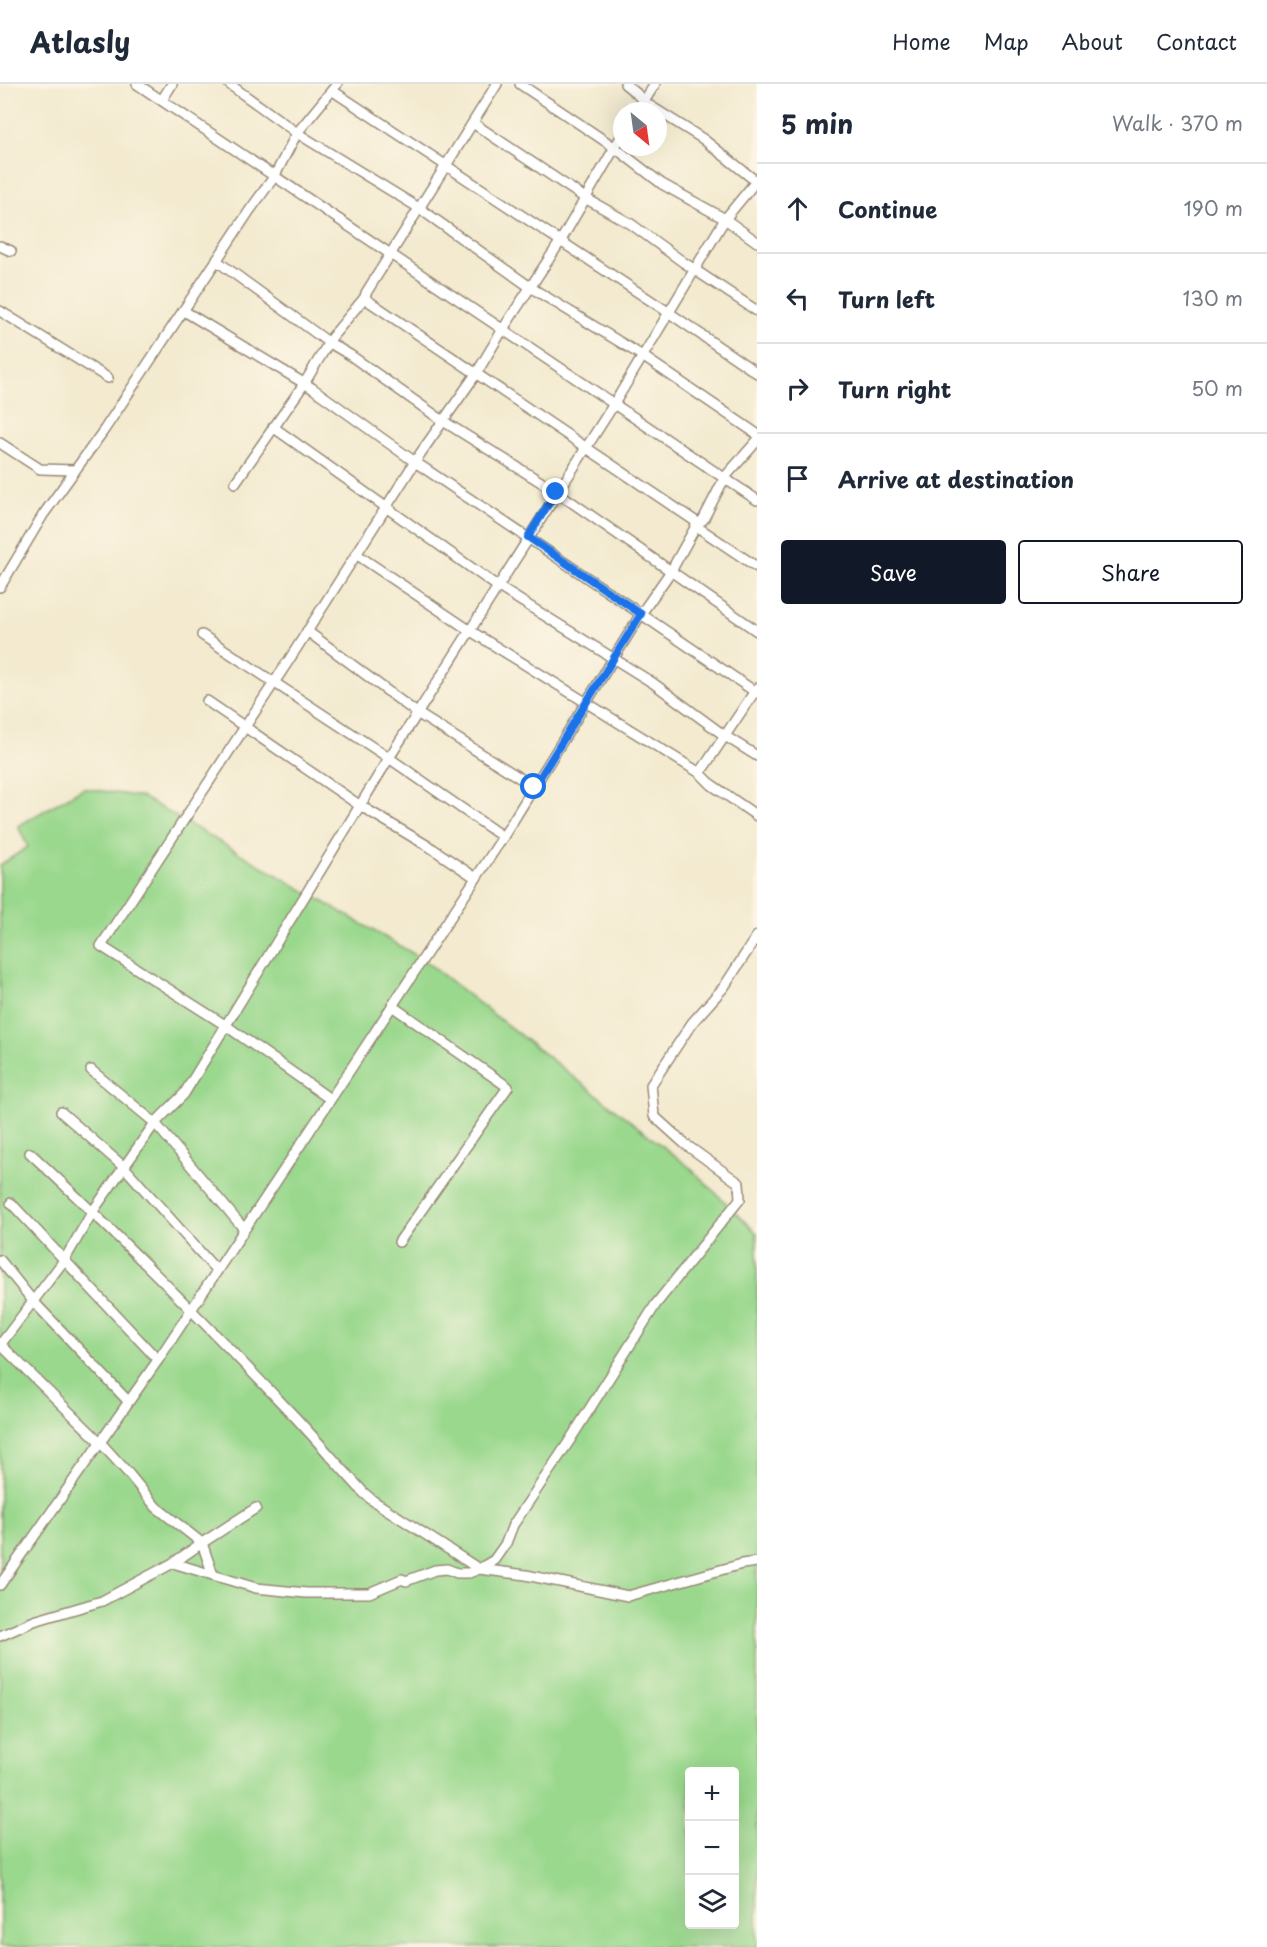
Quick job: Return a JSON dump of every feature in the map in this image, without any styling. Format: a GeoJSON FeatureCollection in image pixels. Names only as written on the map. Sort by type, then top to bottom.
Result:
{"type":"FeatureCollection","features":[{"type":"Feature","properties":{"kind":"street"},"geometry":{"type":"LineString","coordinates":[[137,84],[757,500]]}},
{"type":"Feature","properties":{"kind":"street"},"geometry":{"type":"LineString","coordinates":[[162,100],[172,84]]}},
{"type":"Feature","properties":{"kind":"street"},"geometry":{"type":"LineString","coordinates":[[229,84],[297,133],[419,208],[530,287],[641,355],[757,434]]}},
{"type":"Feature","properties":{"kind":"street"},"geometry":{"type":"LineString","coordinates":[[235,483],[304,384],[328,342],[365,297],[390,253],[497,84]]}},
{"type":"Feature","properties":{"kind":"street"},"geometry":{"type":"LineString","coordinates":[[520,84],[613,146]]}},
{"type":"Feature","properties":{"kind":"street"},"geometry":{"type":"LineString","coordinates":[[625,84],[644,102],[655,84]]}},
{"type":"Feature","properties":{"kind":"street"},"geometry":{"type":"LineString","coordinates":[[0,588],[43,515],[274,177],[297,133],[335,87],[560,242],[757,373]]}},
{"type":"Feature","properties":{"kind":"street"},"geometry":{"type":"LineString","coordinates":[[213,1575],[202,1543],[156,1507],[99,1441],[0,1344],[65,1259],[93,1211],[155,1123],[184,1094],[388,758],[614,404],[641,355],[725,219],[757,181],[703,139],[667,116]]}},
{"type":"Feature","properties":{"kind":"street"},"geometry":{"type":"LineString","coordinates":[[473,123],[585,198],[631,224],[757,311]]}},
{"type":"Feature","properties":{"kind":"street"},"geometry":{"type":"LineString","coordinates":[[330,1099],[225,1025],[101,946],[274,683],[415,462],[476,374],[560,242],[613,149]]}},
{"type":"Feature","properties":{"kind":"street"},"geometry":{"type":"LineString","coordinates":[[626,156],[662,184],[725,219],[757,242]]}},
{"type":"Feature","properties":{"kind":"street"},"geometry":{"type":"LineString","coordinates":[[0,246],[11,251]]}},
{"type":"Feature","properties":{"kind":"street"},"geometry":{"type":"LineString","coordinates":[[217,261],[328,342],[443,421],[556,492],[757,631]]}},
{"type":"Feature","properties":{"kind":"street"},"geometry":{"type":"LineString","coordinates":[[365,297],[586,446],[757,567]]}},
{"type":"Feature","properties":{"kind":"street"},"geometry":{"type":"LineString","coordinates":[[184,310],[304,384],[415,462],[756,691],[700,773]]}},
{"type":"Feature","properties":{"kind":"street"},"geometry":{"type":"LineString","coordinates":[[0,311],[108,378]]}},
{"type":"Feature","properties":{"kind":"street"},"geometry":{"type":"LineString","coordinates":[[273,427],[497,586],[653,683],[725,736],[757,756]]}},
{"type":"Feature","properties":{"kind":"street"},"geometry":{"type":"LineString","coordinates":[[0,1585],[158,1360],[217,1271],[503,837],[641,614],[671,572],[697,525],[703,520],[725,477],[757,441]]}},
{"type":"Feature","properties":{"kind":"street"},"geometry":{"type":"LineString","coordinates":[[0,443],[40,470],[75,470]]}},
{"type":"Feature","properties":{"kind":"street"},"geometry":{"type":"LineString","coordinates":[[356,554],[469,630],[700,773],[712,785],[757,816]]}},
{"type":"Feature","properties":{"kind":"street"},"geometry":{"type":"LineString","coordinates":[[307,631],[417,713],[534,787]]}},
{"type":"Feature","properties":{"kind":"street"},"geometry":{"type":"LineString","coordinates":[[202,635],[503,837]]}},
{"type":"Feature","properties":{"kind":"street"},"geometry":{"type":"LineString","coordinates":[[207,701],[359,805],[433,849],[476,878]]}},
{"type":"Feature","properties":{"kind":"street"},"geometry":{"type":"LineString","coordinates":[[173,1563],[256,1588],[306,1593],[369,1593],[402,1579],[406,1581],[435,1570],[447,1569],[457,1573],[469,1573],[494,1560],[506,1544],[513,1525],[656,1304],[740,1199],[739,1183],[685,1144],[654,1116],[651,1085],[692,1023],[724,987],[757,936]]}},
{"type":"Feature","properties":{"kind":"street"},"geometry":{"type":"LineString","coordinates":[[392,1006],[508,1087],[399,1242]]}},
{"type":"Feature","properties":{"kind":"street"},"geometry":{"type":"LineString","coordinates":[[90,1070],[155,1123],[244,1229]]}},
{"type":"Feature","properties":{"kind":"street"},"geometry":{"type":"LineString","coordinates":[[61,1112],[125,1168],[217,1271]]}},
{"type":"Feature","properties":{"kind":"street"},"geometry":{"type":"LineString","coordinates":[[30,1153],[93,1211],[297,1419],[364,1493],[479,1569],[526,1575],[628,1596],[742,1564],[757,1562]]}},
{"type":"Feature","properties":{"kind":"street"},"geometry":{"type":"LineString","coordinates":[[11,1203],[158,1360]]}},
{"type":"Feature","properties":{"kind":"street"},"geometry":{"type":"LineString","coordinates":[[0,1260],[33,1301],[128,1401]]}},
{"type":"Feature","properties":{"kind":"street"},"geometry":{"type":"LineString","coordinates":[[0,1636],[33,1621],[102,1600],[173,1563],[256,1508]]}},
{"type":"Feature","properties":{"kind":"green space"},"geometry":{"type":"Polygon","coordinates":[[[83,788],[142,797],[421,958],[688,1166],[757,1233],[757,1410],[754,1414],[757,1416],[757,1947],[0,1947],[0,865],[28,847],[18,826],[83,788]]]}},
{"type":"Feature","properties":{"kind":"route"},"geometry":{"type":"LineString","coordinates":[[534,787],[641,614],[528,537],[556,492]]}}]}
